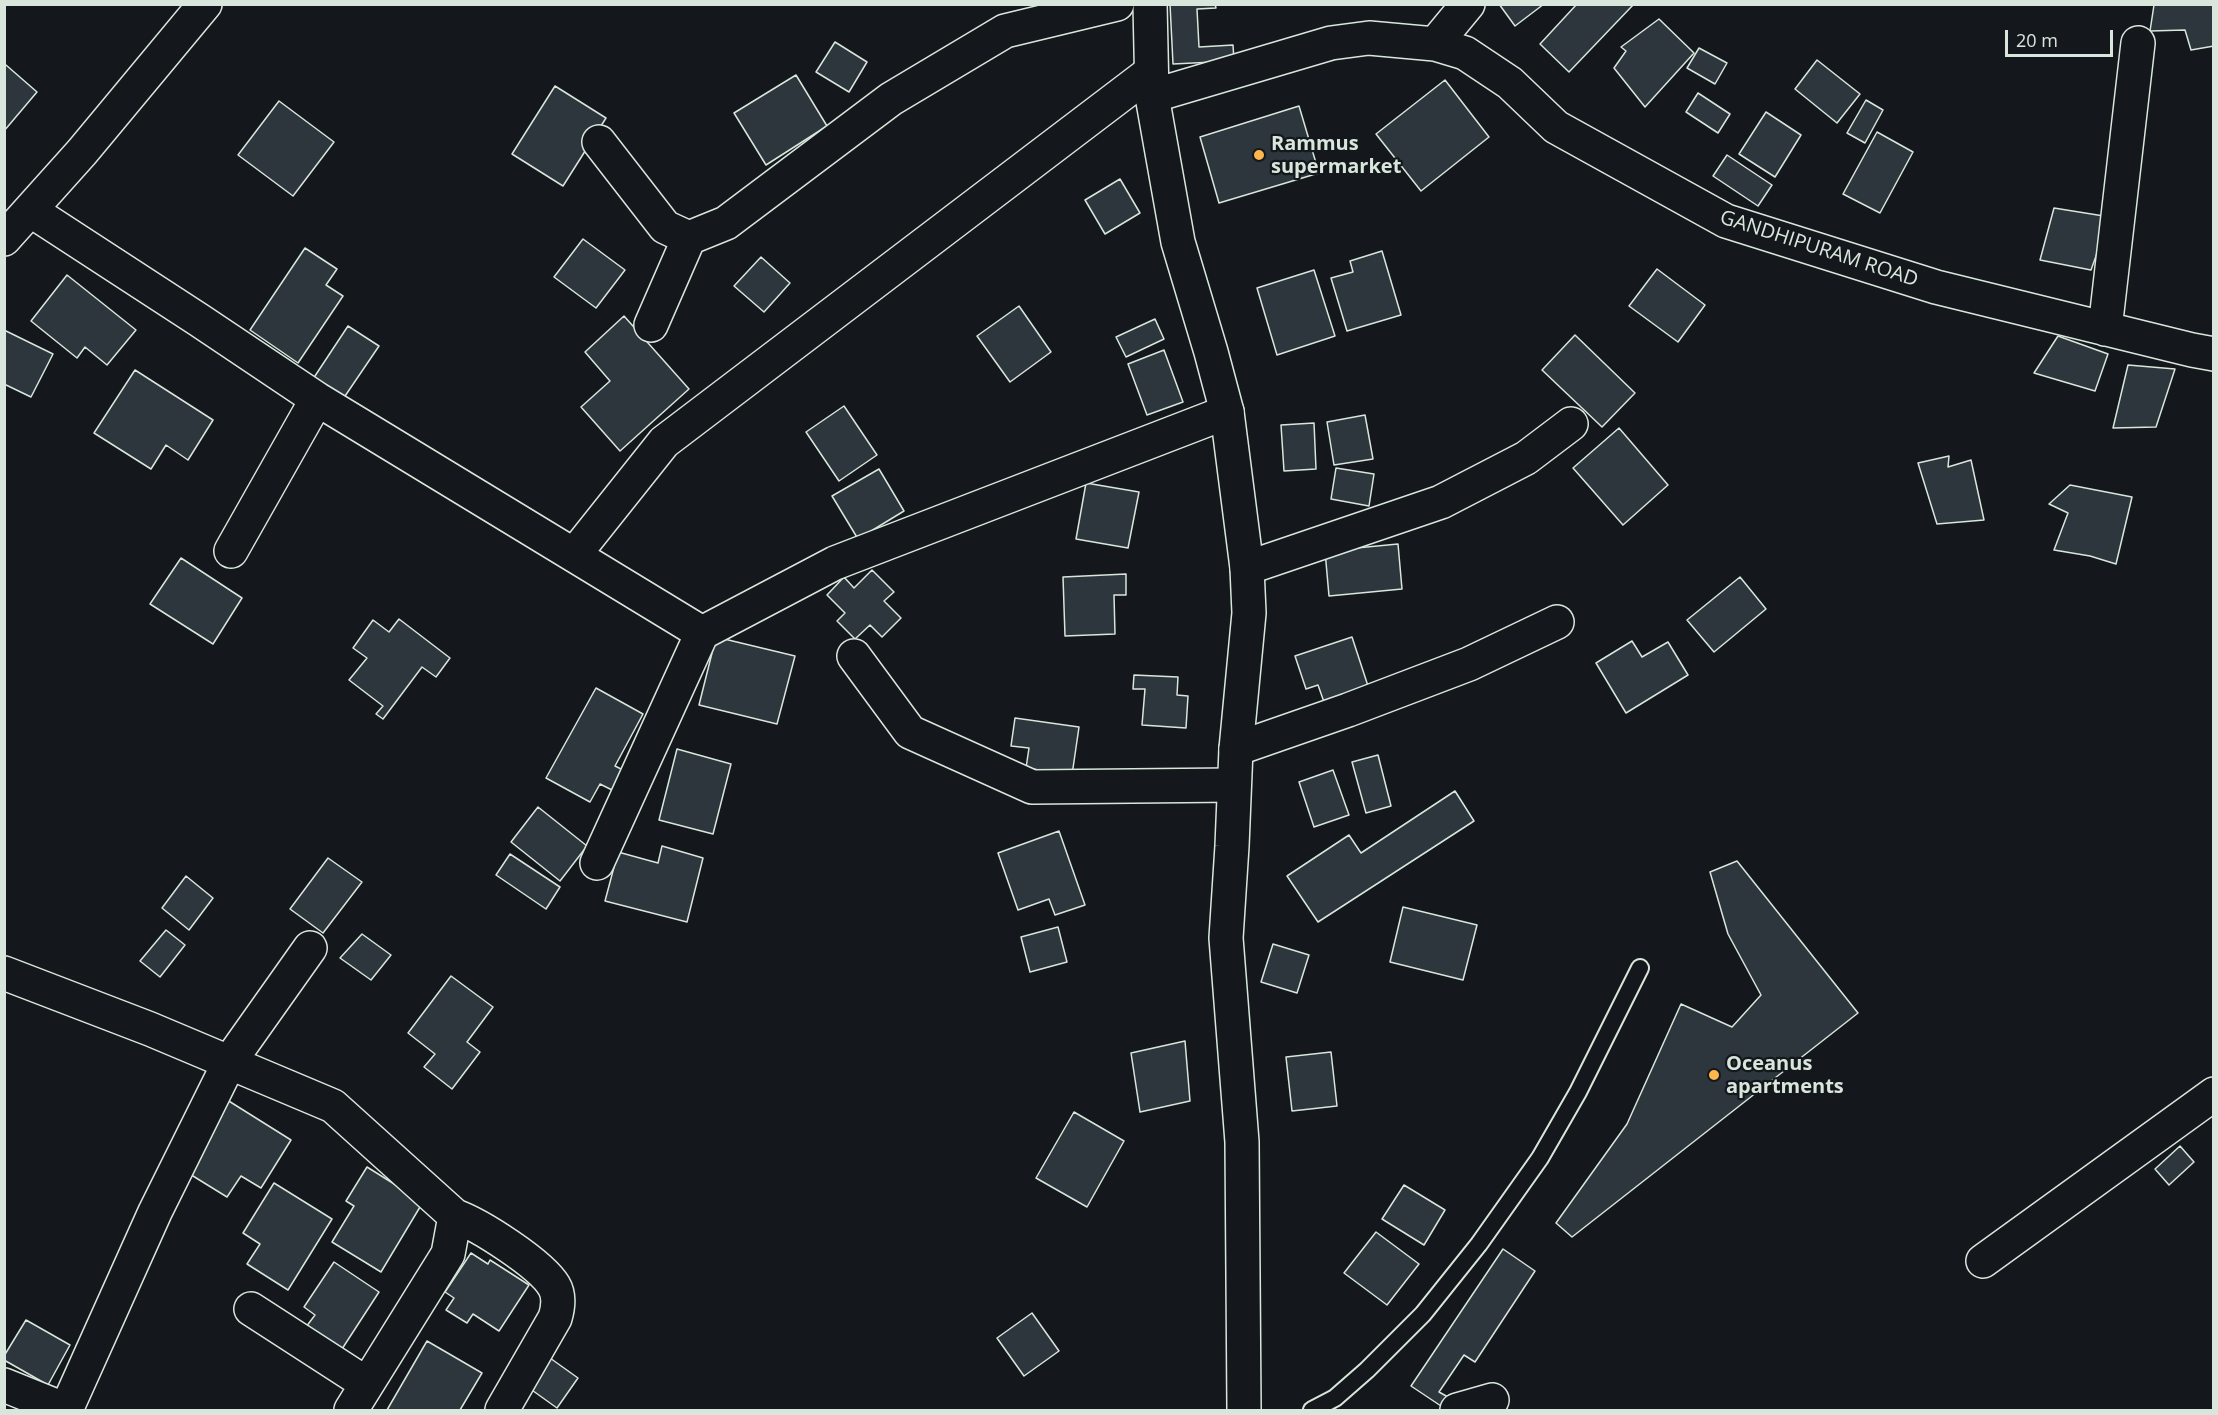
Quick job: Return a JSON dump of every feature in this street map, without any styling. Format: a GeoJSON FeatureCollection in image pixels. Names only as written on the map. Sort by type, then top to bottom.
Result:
{"type":"FeatureCollection","features":[{"type":"Feature","properties":{"kind":"street"},"geometry":{"type":"LineString","coordinates":[[4,239],[82,152],[205,4]]}},
{"type":"Feature","properties":{"kind":"street"},"geometry":{"type":"LineString","coordinates":[[651,325],[689,238],[726,223],[891,99],[1005,31],[1117,4]]}},
{"type":"Feature","properties":{"kind":"street"},"geometry":{"type":"LineString","coordinates":[[1150,4],[1151,84],[1178,242],[1212,352],[1227,412],[1247,568],[1249,614],[1236,749],[1226,938],[1242,1143],[1242,1409]]}},
{"type":"Feature","properties":{"kind":"street"},"geometry":{"type":"LineString","coordinates":[[1435,44],[1468,4]]}},
{"type":"Feature","properties":{"kind":"street","name":"GANDHIPURAM ROAD"},"geometry":{"type":"LineString","coordinates":[[1151,84],[1330,44],[1369,38],[1435,44],[1465,53],[1510,83],[1556,127],[1726,221],[1936,287],[2214,354]]}},
{"type":"Feature","properties":{"kind":"street"},"geometry":{"type":"LineString","coordinates":[[2105,329],[2138,43]]}},
{"type":"Feature","properties":{"kind":"street"},"geometry":{"type":"LineString","coordinates":[[574,555],[664,441],[1151,84]]}},
{"type":"Feature","properties":{"kind":"street"},"geometry":{"type":"LineString","coordinates":[[599,142],[665,227],[689,238]]}},
{"type":"Feature","properties":{"kind":"street"},"geometry":{"type":"LineString","coordinates":[[30,210],[317,399],[702,633]]}},
{"type":"Feature","properties":{"kind":"street"},"geometry":{"type":"LineString","coordinates":[[231,551],[317,399]]}},
{"type":"Feature","properties":{"kind":"street"},"geometry":{"type":"LineString","coordinates":[[597,863],[702,633],[835,563],[1227,412]]}},
{"type":"Feature","properties":{"kind":"street"},"geometry":{"type":"LineString","coordinates":[[1247,568],[1441,502],[1526,458],[1571,424]]}},
{"type":"Feature","properties":{"kind":"street"},"geometry":{"type":"LineString","coordinates":[[1236,749],[1469,664],[1557,622]]}},
{"type":"Feature","properties":{"kind":"street"},"geometry":{"type":"LineString","coordinates":[[854,656],[910,732],[1032,787],[1234,784]]}},
{"type":"Feature","properties":{"kind":"street"},"geometry":{"type":"LineString","coordinates":[[4,1385],[67,1410],[155,1212],[230,1061],[310,948]]}},
{"type":"Feature","properties":{"kind":"street"},"geometry":{"type":"LineString","coordinates":[[4,973],[230,1061],[333,1106],[455,1216],[472,1222],[488,1232],[545,1273],[556,1288],[558,1305],[555,1318],[502,1410]]}},
{"type":"Feature","properties":{"kind":"street"},"geometry":{"type":"LineString","coordinates":[[1983,1261],[2214,1094]]}},
{"type":"Feature","properties":{"kind":"street"},"geometry":{"type":"LineString","coordinates":[[251,1309],[359,1397],[448,1254],[455,1216]]}},
{"type":"Feature","properties":{"kind":"street"},"geometry":{"type":"LineString","coordinates":[[1457,1410],[1492,1400]]}},
{"type":"Feature","properties":{"kind":"lane"},"geometry":{"type":"LineString","coordinates":[[1312,1410],[1335,1398],[1375,1362],[1422,1314],[1479,1244],[1546,1148],[1578,1092],[1640,968]]}},
{"type":"Feature","properties":{"kind":"building"},"geometry":{"type":"Polygon","coordinates":[[[1170,4],[1215,4],[1216,8],[1197,9],[1199,47],[1233,45],[1234,61],[1173,64],[1170,4]]]}},
{"type":"Feature","properties":{"kind":"building"},"geometry":{"type":"Polygon","coordinates":[[[1499,4],[1544,4],[1515,26],[1499,4]]]}},
{"type":"Feature","properties":{"kind":"building"},"geometry":{"type":"Polygon","coordinates":[[[1577,4],[1634,4],[1569,72],[1540,44],[1577,4]]]}},
{"type":"Feature","properties":{"kind":"building"},"geometry":{"type":"Polygon","coordinates":[[[2147,4],[2214,4],[2214,46],[2191,50],[2185,30],[2150,31],[2154,5],[2147,4]]]}},
{"type":"Feature","properties":{"kind":"building"},"geometry":{"type":"Polygon","coordinates":[[[1659,19],[1694,53],[1645,107],[1614,68],[1626,51],[1621,47],[1659,19]]]}},
{"type":"Feature","properties":{"kind":"building"},"geometry":{"type":"Polygon","coordinates":[[[835,42],[867,62],[849,92],[816,72],[835,42]]]}},
{"type":"Feature","properties":{"kind":"building"},"geometry":{"type":"Polygon","coordinates":[[[1699,48],[1727,63],[1715,84],[1687,68],[1699,48]]]}},
{"type":"Feature","properties":{"kind":"building"},"geometry":{"type":"Polygon","coordinates":[[[1817,60],[1860,94],[1837,123],[1795,89],[1817,60]]]}},
{"type":"Feature","properties":{"kind":"building"},"geometry":{"type":"Polygon","coordinates":[[[6,65],[37,92],[4,131],[4,67],[6,65]]]}},
{"type":"Feature","properties":{"kind":"building"},"geometry":{"type":"Polygon","coordinates":[[[796,75],[827,126],[766,165],[734,113],[796,75]]]}},
{"type":"Feature","properties":{"kind":"building"},"geometry":{"type":"Polygon","coordinates":[[[1445,80],[1489,137],[1421,191],[1376,134],[1445,80]]]}},
{"type":"Feature","properties":{"kind":"building"},"geometry":{"type":"Polygon","coordinates":[[[555,86],[606,118],[563,186],[512,154],[555,86]]]}},
{"type":"Feature","properties":{"kind":"building"},"geometry":{"type":"Polygon","coordinates":[[[1698,93],[1730,114],[1718,133],[1686,112],[1698,93]]]}},
{"type":"Feature","properties":{"kind":"building"},"geometry":{"type":"Polygon","coordinates":[[[1866,100],[1883,110],[1865,143],[1847,133],[1866,100]]]}},
{"type":"Feature","properties":{"kind":"building"},"geometry":{"type":"Polygon","coordinates":[[[279,101],[334,142],[293,196],[238,155],[279,101]]]}},
{"type":"Feature","properties":{"kind":"building","name":"Rammus supermarket"},"geometry":{"type":"Polygon","coordinates":[[[1299,106],[1319,173],[1219,203],[1200,137],[1299,106]]]}},
{"type":"Feature","properties":{"kind":"building"},"geometry":{"type":"Polygon","coordinates":[[[1766,112],[1801,135],[1775,177],[1739,154],[1766,112]]]}},
{"type":"Feature","properties":{"kind":"building"},"geometry":{"type":"Polygon","coordinates":[[[1877,132],[1913,152],[1880,213],[1843,194],[1877,132]]]}},
{"type":"Feature","properties":{"kind":"building"},"geometry":{"type":"Polygon","coordinates":[[[1727,155],[1772,185],[1758,206],[1713,176],[1727,155]]]}},
{"type":"Feature","properties":{"kind":"building"},"geometry":{"type":"Polygon","coordinates":[[[1120,179],[1140,213],[1105,234],[1085,200],[1120,179]]]}},
{"type":"Feature","properties":{"kind":"building"},"geometry":{"type":"Polygon","coordinates":[[[2054,208],[2110,217],[2091,270],[2040,260],[2054,208]]]}},
{"type":"Feature","properties":{"kind":"building"},"geometry":{"type":"Polygon","coordinates":[[[583,239],[625,270],[596,308],[554,277],[583,239]]]}},
{"type":"Feature","properties":{"kind":"building"},"geometry":{"type":"Polygon","coordinates":[[[305,248],[337,269],[326,285],[343,296],[298,363],[250,330],[305,248]]]}},
{"type":"Feature","properties":{"kind":"building"},"geometry":{"type":"Polygon","coordinates":[[[1382,251],[1401,315],[1347,331],[1331,278],[1353,272],[1350,261],[1382,251]]]}},
{"type":"Feature","properties":{"kind":"building"},"geometry":{"type":"Polygon","coordinates":[[[761,257],[790,283],[764,312],[734,286],[761,257]]]}},
{"type":"Feature","properties":{"kind":"building"},"geometry":{"type":"Polygon","coordinates":[[[1657,269],[1705,305],[1678,342],[1629,306],[1657,269]]]}},
{"type":"Feature","properties":{"kind":"building"},"geometry":{"type":"Polygon","coordinates":[[[1314,270],[1335,336],[1277,355],[1257,288],[1314,270]]]}},
{"type":"Feature","properties":{"kind":"building"},"geometry":{"type":"Polygon","coordinates":[[[67,275],[136,330],[107,365],[85,347],[77,358],[31,321],[67,275]]]}},
{"type":"Feature","properties":{"kind":"building"},"geometry":{"type":"Polygon","coordinates":[[[1019,306],[1051,352],[1010,382],[977,336],[1019,306]]]}},
{"type":"Feature","properties":{"kind":"building"},"geometry":{"type":"Polygon","coordinates":[[[624,316],[689,389],[620,451],[581,407],[610,381],[585,352],[624,316]]]}},
{"type":"Feature","properties":{"kind":"building"},"geometry":{"type":"Polygon","coordinates":[[[1155,319],[1164,339],[1126,357],[1116,337],[1155,319]]]}},
{"type":"Feature","properties":{"kind":"building"},"geometry":{"type":"Polygon","coordinates":[[[348,326],[379,346],[341,402],[311,382],[348,326]]]}},
{"type":"Feature","properties":{"kind":"building"},"geometry":{"type":"Polygon","coordinates":[[[4,330],[53,354],[31,397],[4,384],[4,330]]]}},
{"type":"Feature","properties":{"kind":"building"},"geometry":{"type":"Polygon","coordinates":[[[1575,335],[1635,393],[1602,427],[1542,370],[1575,335]]]}},
{"type":"Feature","properties":{"kind":"building"},"geometry":{"type":"Polygon","coordinates":[[[2058,336],[2108,354],[2095,391],[2034,373],[2058,336]]]}},
{"type":"Feature","properties":{"kind":"building"},"geometry":{"type":"Polygon","coordinates":[[[1164,350],[1183,402],[1147,415],[1128,364],[1164,350]]]}},
{"type":"Feature","properties":{"kind":"building"},"geometry":{"type":"Polygon","coordinates":[[[2128,365],[2175,369],[2156,427],[2113,428],[2128,365]]]}},
{"type":"Feature","properties":{"kind":"building"},"geometry":{"type":"Polygon","coordinates":[[[135,370],[213,420],[188,460],[166,445],[151,469],[94,433],[135,370]]]}},
{"type":"Feature","properties":{"kind":"building"},"geometry":{"type":"Polygon","coordinates":[[[844,406],[877,455],[839,481],[806,432],[844,406]]]}},
{"type":"Feature","properties":{"kind":"building"},"geometry":{"type":"Polygon","coordinates":[[[1365,415],[1373,459],[1334,465],[1327,422],[1365,415]]]}},
{"type":"Feature","properties":{"kind":"building"},"geometry":{"type":"Polygon","coordinates":[[[1314,423],[1316,469],[1284,471],[1281,425],[1314,423]]]}},
{"type":"Feature","properties":{"kind":"building"},"geometry":{"type":"Polygon","coordinates":[[[1619,428],[1668,485],[1623,525],[1573,468],[1619,428]]]}},
{"type":"Feature","properties":{"kind":"building"},"geometry":{"type":"Polygon","coordinates":[[[1949,456],[1948,467],[1971,460],[1984,520],[1937,524],[1918,463],[1949,456]]]}},
{"type":"Feature","properties":{"kind":"building"},"geometry":{"type":"Polygon","coordinates":[[[1336,468],[1374,474],[1369,506],[1331,499],[1336,468]]]}},
{"type":"Feature","properties":{"kind":"building"},"geometry":{"type":"Polygon","coordinates":[[[879,469],[904,511],[858,539],[832,496],[879,469]]]}},
{"type":"Feature","properties":{"kind":"building"},"geometry":{"type":"Polygon","coordinates":[[[1086,483],[1139,492],[1128,548],[1076,539],[1086,483]]]}},
{"type":"Feature","properties":{"kind":"building"},"geometry":{"type":"Polygon","coordinates":[[[2070,485],[2132,497],[2116,564],[2090,556],[2054,550],[2068,513],[2049,504],[2070,485]]]}},
{"type":"Feature","properties":{"kind":"building"},"geometry":{"type":"Polygon","coordinates":[[[1398,544],[1402,589],[1329,596],[1325,551],[1398,544]]]}},
{"type":"Feature","properties":{"kind":"building"},"geometry":{"type":"Polygon","coordinates":[[[181,558],[242,598],[213,644],[150,604],[181,558]]]}},
{"type":"Feature","properties":{"kind":"building"},"geometry":{"type":"Polygon","coordinates":[[[872,570],[894,592],[884,601],[901,618],[882,637],[870,625],[855,639],[837,621],[845,613],[827,595],[844,577],[854,588],[872,570]]]}},
{"type":"Feature","properties":{"kind":"building"},"geometry":{"type":"Polygon","coordinates":[[[1126,574],[1126,595],[1114,595],[1115,634],[1065,636],[1063,577],[1126,574]]]}},
{"type":"Feature","properties":{"kind":"building"},"geometry":{"type":"Polygon","coordinates":[[[1740,577],[1766,609],[1714,652],[1687,620],[1740,577]]]}},
{"type":"Feature","properties":{"kind":"building"},"geometry":{"type":"Polygon","coordinates":[[[399,619],[450,658],[436,677],[422,667],[383,719],[376,714],[383,706],[349,680],[367,658],[353,648],[373,620],[389,632],[399,619]]]}},
{"type":"Feature","properties":{"kind":"building"},"geometry":{"type":"Polygon","coordinates":[[[716,637],[795,656],[777,724],[699,705],[716,637]]]}},
{"type":"Feature","properties":{"kind":"building"},"geometry":{"type":"Polygon","coordinates":[[[1352,637],[1368,686],[1324,702],[1318,685],[1306,689],[1295,656],[1352,637]]]}},
{"type":"Feature","properties":{"kind":"building"},"geometry":{"type":"Polygon","coordinates":[[[1632,641],[1642,657],[1668,642],[1688,675],[1626,713],[1596,663],[1632,641]]]}},
{"type":"Feature","properties":{"kind":"building"},"geometry":{"type":"Polygon","coordinates":[[[1134,675],[1178,677],[1177,695],[1188,696],[1186,728],[1142,725],[1145,689],[1133,689],[1134,675]]]}},
{"type":"Feature","properties":{"kind":"building"},"geometry":{"type":"Polygon","coordinates":[[[596,688],[643,714],[615,766],[623,770],[612,790],[600,784],[590,802],[546,778],[596,688]]]}},
{"type":"Feature","properties":{"kind":"building"},"geometry":{"type":"Polygon","coordinates":[[[1015,718],[1079,727],[1072,775],[1026,768],[1029,748],[1011,746],[1015,718]]]}},
{"type":"Feature","properties":{"kind":"building"},"geometry":{"type":"Polygon","coordinates":[[[677,749],[731,764],[713,834],[659,820],[677,749]]]}},
{"type":"Feature","properties":{"kind":"building"},"geometry":{"type":"Polygon","coordinates":[[[1378,755],[1391,806],[1366,813],[1352,762],[1378,755]]]}},
{"type":"Feature","properties":{"kind":"building"},"geometry":{"type":"Polygon","coordinates":[[[1333,770],[1349,815],[1314,827],[1299,782],[1333,770]]]}},
{"type":"Feature","properties":{"kind":"building"},"geometry":{"type":"Polygon","coordinates":[[[1455,791],[1474,821],[1318,922],[1287,876],[1349,835],[1361,853],[1455,791]]]}},
{"type":"Feature","properties":{"kind":"building"},"geometry":{"type":"Polygon","coordinates":[[[538,807],[587,846],[560,881],[511,842],[538,807]]]}},
{"type":"Feature","properties":{"kind":"building"},"geometry":{"type":"Polygon","coordinates":[[[1059,831],[1085,905],[1055,915],[1049,899],[1018,910],[998,853],[1059,831]]]}},
{"type":"Feature","properties":{"kind":"building"},"geometry":{"type":"Polygon","coordinates":[[[662,846],[703,858],[687,922],[605,901],[618,852],[658,863],[662,846]]]}},
{"type":"Feature","properties":{"kind":"building"},"geometry":{"type":"Polygon","coordinates":[[[510,854],[560,887],[546,909],[496,875],[510,854]]]}},
{"type":"Feature","properties":{"kind":"building"},"geometry":{"type":"Polygon","coordinates":[[[328,858],[362,882],[323,933],[290,909],[328,858]]]}},
{"type":"Feature","properties":{"kind":"building","name":"Oceanus apartments"},"geometry":{"type":"Polygon","coordinates":[[[1737,861],[1858,1013],[1572,1237],[1556,1223],[1627,1124],[1681,1004],[1732,1027],[1761,995],[1728,934],[1710,872],[1737,861]]]}},
{"type":"Feature","properties":{"kind":"building"},"geometry":{"type":"Polygon","coordinates":[[[186,876],[213,898],[189,930],[162,908],[186,876]]]}},
{"type":"Feature","properties":{"kind":"building"},"geometry":{"type":"Polygon","coordinates":[[[1403,907],[1477,925],[1463,980],[1390,962],[1403,907]]]}},
{"type":"Feature","properties":{"kind":"building"},"geometry":{"type":"Polygon","coordinates":[[[1058,927],[1067,962],[1030,972],[1021,937],[1058,927]]]}},
{"type":"Feature","properties":{"kind":"building"},"geometry":{"type":"Polygon","coordinates":[[[166,930],[185,945],[160,977],[140,961],[166,930]]]}},
{"type":"Feature","properties":{"kind":"building"},"geometry":{"type":"Polygon","coordinates":[[[362,934],[391,955],[371,980],[340,958],[362,934]]]}},
{"type":"Feature","properties":{"kind":"building"},"geometry":{"type":"Polygon","coordinates":[[[1273,944],[1309,955],[1297,993],[1261,982],[1273,944]]]}},
{"type":"Feature","properties":{"kind":"building"},"geometry":{"type":"Polygon","coordinates":[[[451,976],[493,1007],[467,1042],[480,1052],[452,1089],[424,1067],[435,1054],[408,1033],[451,976]]]}},
{"type":"Feature","properties":{"kind":"building"},"geometry":{"type":"Polygon","coordinates":[[[1185,1041],[1190,1101],[1140,1112],[1131,1053],[1185,1041]]]}},
{"type":"Feature","properties":{"kind":"building"},"geometry":{"type":"Polygon","coordinates":[[[1331,1052],[1337,1106],[1292,1111],[1286,1057],[1331,1052]]]}},
{"type":"Feature","properties":{"kind":"building"},"geometry":{"type":"Polygon","coordinates":[[[224,1098],[291,1140],[261,1188],[241,1176],[227,1197],[180,1168],[224,1098]]]}},
{"type":"Feature","properties":{"kind":"building"},"geometry":{"type":"Polygon","coordinates":[[[1074,1112],[1124,1141],[1087,1207],[1036,1178],[1074,1112]]]}},
{"type":"Feature","properties":{"kind":"building"},"geometry":{"type":"Polygon","coordinates":[[[2180,1146],[2194,1162],[2169,1185],[2155,1169],[2180,1146]]]}},
{"type":"Feature","properties":{"kind":"building"},"geometry":{"type":"Polygon","coordinates":[[[367,1167],[423,1202],[381,1272],[332,1242],[354,1206],[346,1201],[367,1167]]]}},
{"type":"Feature","properties":{"kind":"building"},"geometry":{"type":"Polygon","coordinates":[[[274,1183],[332,1219],[288,1290],[247,1264],[260,1244],[243,1233],[274,1183]]]}},
{"type":"Feature","properties":{"kind":"building"},"geometry":{"type":"Polygon","coordinates":[[[1404,1185],[1445,1210],[1424,1245],[1382,1219],[1404,1185]]]}},
{"type":"Feature","properties":{"kind":"building"},"geometry":{"type":"Polygon","coordinates":[[[1376,1232],[1419,1264],[1387,1305],[1344,1273],[1376,1232]]]}},
{"type":"Feature","properties":{"kind":"building"},"geometry":{"type":"Polygon","coordinates":[[[1503,1249],[1535,1271],[1475,1362],[1464,1355],[1439,1392],[1448,1397],[1441,1406],[1411,1386],[1503,1249]]]}},
{"type":"Feature","properties":{"kind":"building"},"geometry":{"type":"Polygon","coordinates":[[[471,1253],[488,1264],[490,1260],[529,1285],[499,1331],[473,1314],[467,1323],[446,1310],[454,1298],[445,1292],[471,1253]]]}},
{"type":"Feature","properties":{"kind":"building"},"geometry":{"type":"Polygon","coordinates":[[[334,1262],[379,1292],[342,1349],[306,1327],[315,1315],[304,1307],[334,1262]]]}},
{"type":"Feature","properties":{"kind":"building"},"geometry":{"type":"Polygon","coordinates":[[[1032,1313],[1059,1351],[1024,1376],[997,1338],[1032,1313]]]}},
{"type":"Feature","properties":{"kind":"building"},"geometry":{"type":"Polygon","coordinates":[[[26,1320],[70,1345],[48,1385],[4,1360],[4,1356],[26,1320]]]}},
{"type":"Feature","properties":{"kind":"building"},"geometry":{"type":"Polygon","coordinates":[[[427,1341],[482,1373],[460,1410],[387,1410],[427,1341]]]}},
{"type":"Feature","properties":{"kind":"building"},"geometry":{"type":"Polygon","coordinates":[[[550,1358],[578,1378],[557,1408],[529,1388],[550,1358]]]}},
{"type":"Feature","properties":{"kind":"place","name":"Rammus supermarket"},"geometry":{"type":"Point","coordinates":[1259,155]}},
{"type":"Feature","properties":{"kind":"place","name":"Oceanus apartments"},"geometry":{"type":"Point","coordinates":[1714,1075]}}]}
